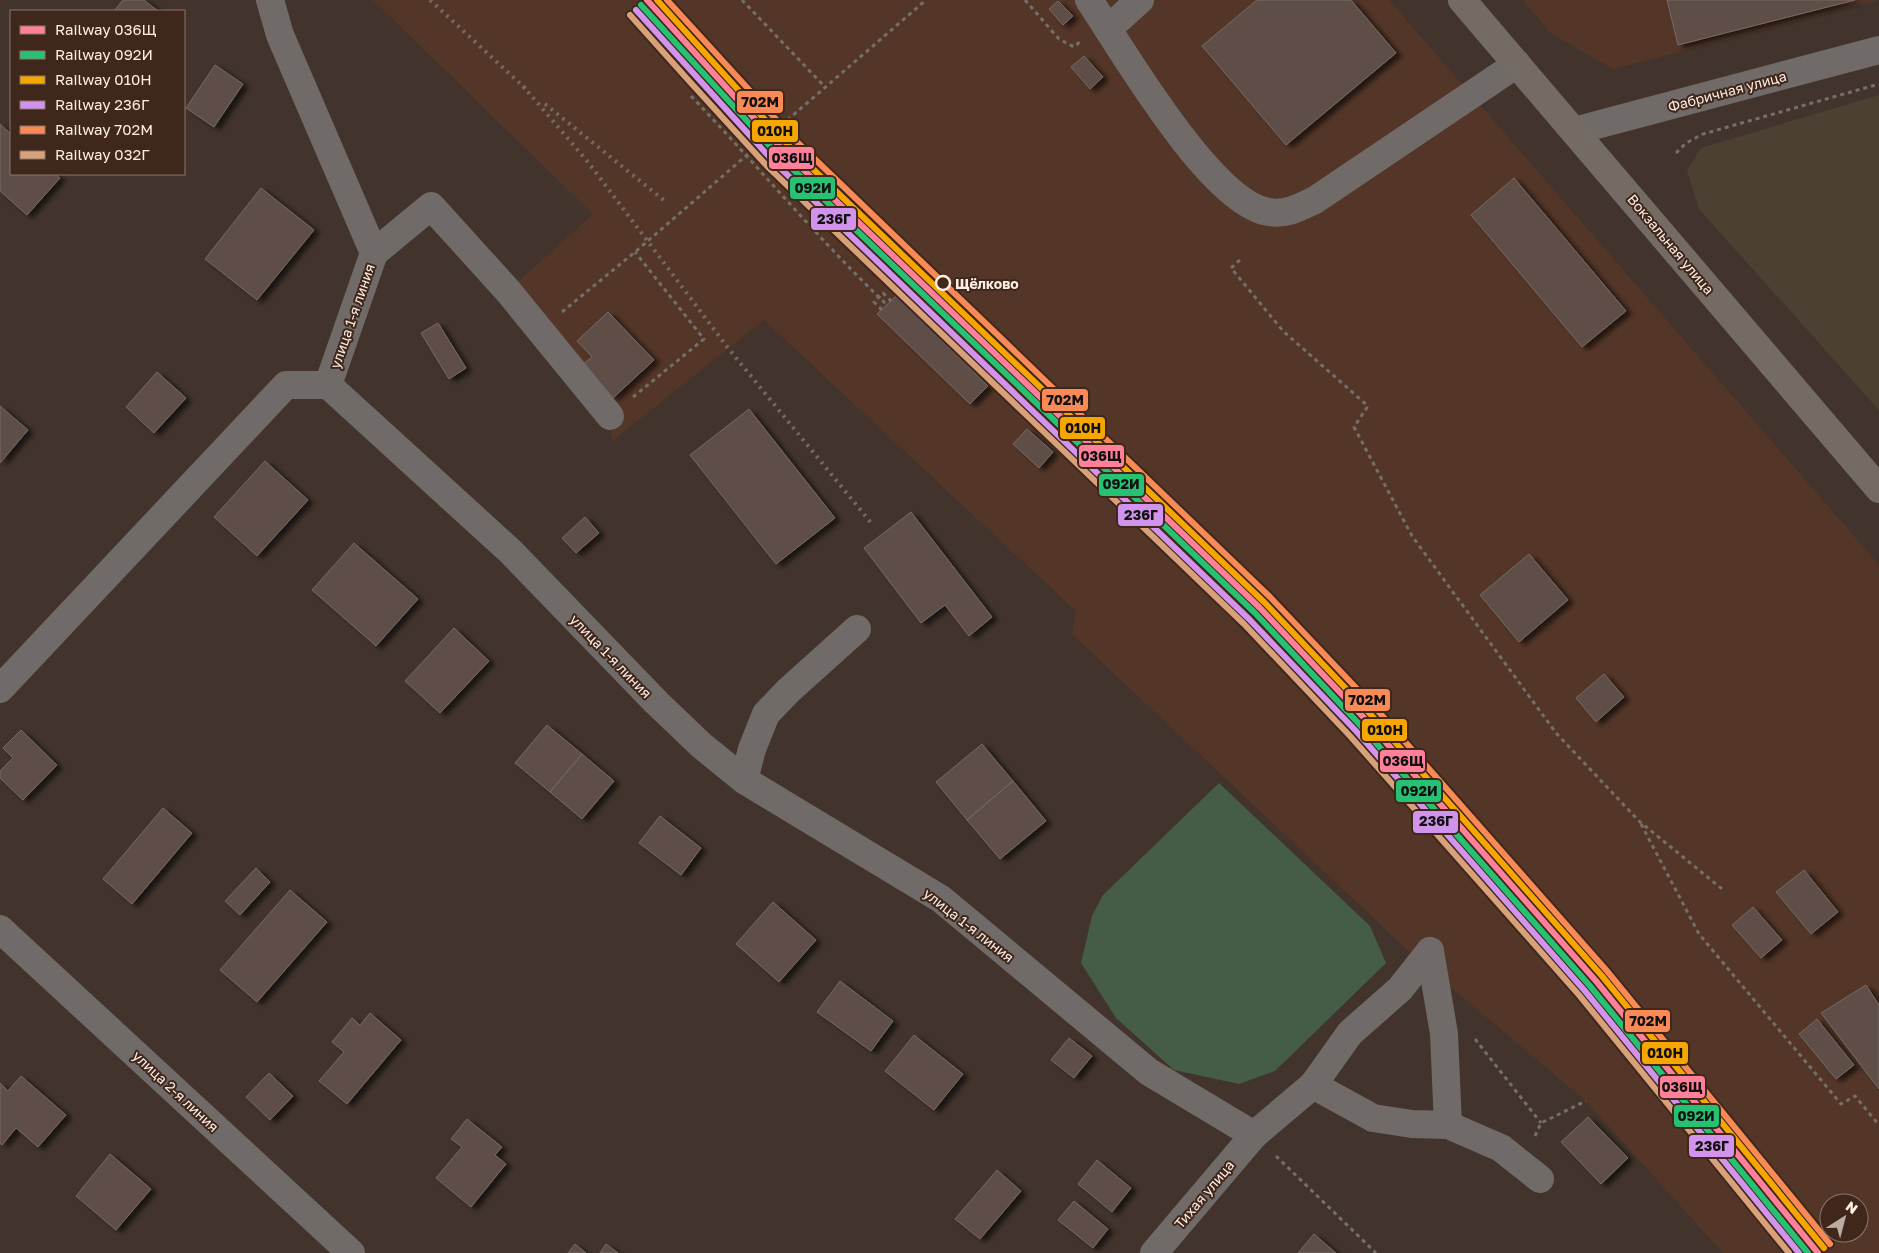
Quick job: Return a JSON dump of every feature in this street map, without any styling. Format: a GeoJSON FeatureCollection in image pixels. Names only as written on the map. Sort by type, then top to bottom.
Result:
{"type":"FeatureCollection","features":[{"type":"Feature","properties":{"kind":"main road","name":"Вокзальная улица"},"geometry":{"type":"LineString","coordinates":[[1462,0],[1879,489]]}},
{"type":"Feature","properties":{"kind":"street","name":"улица 1-я линия"},"geometry":{"type":"LineString","coordinates":[[270,0],[280,35],[374,253],[328,385],[511,552],[656,702],[701,745],[744,780],[941,899],[1149,1072],[1254,1135]]}},
{"type":"Feature","properties":{"kind":"street"},"geometry":{"type":"LineString","coordinates":[[1089,0],[1196,158],[1233,194],[1250,205],[1267,212],[1282,212],[1299,208],[1316,200],[1517,64]]}},
{"type":"Feature","properties":{"kind":"street"},"geometry":{"type":"LineString","coordinates":[[1108,29],[1140,0]]}},
{"type":"Feature","properties":{"kind":"street","name":"Фабричная улица"},"geometry":{"type":"LineString","coordinates":[[1574,131],[1879,50]]}},
{"type":"Feature","properties":{"kind":"street"},"geometry":{"type":"LineString","coordinates":[[374,253],[431,206],[508,291],[610,416]]}},
{"type":"Feature","properties":{"kind":"street"},"geometry":{"type":"LineString","coordinates":[[0,689],[286,385],[328,385]]}},
{"type":"Feature","properties":{"kind":"street"},"geometry":{"type":"LineString","coordinates":[[744,780],[752,750],[766,714],[788,691],[857,629]]}},
{"type":"Feature","properties":{"kind":"street","name":"улица 2-я линия"},"geometry":{"type":"LineString","coordinates":[[0,929],[351,1253]]}},
{"type":"Feature","properties":{"kind":"street","name":"Тихая улица"},"geometry":{"type":"LineString","coordinates":[[1154,1253],[1254,1135],[1313,1085],[1350,1033],[1400,989],[1430,951],[1444,1034],[1448,1125]]}},
{"type":"Feature","properties":{"kind":"street"},"geometry":{"type":"LineString","coordinates":[[1313,1085],[1373,1118],[1412,1124],[1448,1125],[1501,1148],[1540,1179]]}},
{"type":"Feature","properties":{"kind":"path"},"geometry":{"type":"LineString","coordinates":[[742,0],[825,87]]}},
{"type":"Feature","properties":{"kind":"path"},"geometry":{"type":"LineString","coordinates":[[540,330],[635,252],[926,0]]}},
{"type":"Feature","properties":{"kind":"path"},"geometry":{"type":"LineString","coordinates":[[1025,0],[1059,39]]}},
{"type":"Feature","properties":{"kind":"path"},"geometry":{"type":"LineString","coordinates":[[1676,153],[1686,143],[1703,134],[1879,84]]}},
{"type":"Feature","properties":{"kind":"path"},"geometry":{"type":"LineString","coordinates":[[692,96],[800,214],[887,305]]}},
{"type":"Feature","properties":{"kind":"path"},"geometry":{"type":"LineString","coordinates":[[610,416],[704,339],[635,252]]}},
{"type":"Feature","properties":{"kind":"path"},"geometry":{"type":"LineString","coordinates":[[1240,260],[1232,268],[1283,331],[1368,406],[1354,427],[1412,536],[1556,733],[1639,821],[1722,889]]}},
{"type":"Feature","properties":{"kind":"path"},"geometry":{"type":"LineString","coordinates":[[882,310],[874,302],[878,297],[883,293],[891,301]]}},
{"type":"Feature","properties":{"kind":"path"},"geometry":{"type":"LineString","coordinates":[[1639,821],[1699,934],[1841,1104],[1855,1096],[1879,1125]]}},
{"type":"Feature","properties":{"kind":"path"},"geometry":{"type":"LineString","coordinates":[[1472,1035],[1541,1123]]}},
{"type":"Feature","properties":{"kind":"path"},"geometry":{"type":"LineString","coordinates":[[1540,1179],[1534,1140],[1541,1123],[1586,1101]]}},
{"type":"Feature","properties":{"kind":"path"},"geometry":{"type":"LineString","coordinates":[[1254,1135],[1376,1253]]}},
{"type":"Feature","properties":{"kind":"shaded area","name":"Щёлково"},"geometry":{"type":"Polygon","coordinates":[[[373,0],[1389,0],[1879,565],[1879,1253],[1723,1253],[1586,1101],[1416,958],[1072,634],[1076,611],[764,320],[612,441],[610,416],[508,291],[593,214],[373,0]]]}},
{"type":"Feature","properties":{"kind":"shaded area"},"geometry":{"type":"Polygon","coordinates":[[[1523,0],[1879,0],[1613,69],[1549,32],[1523,0]]]}},
{"type":"Feature","properties":{"kind":"shaded area"},"geometry":{"type":"Polygon","coordinates":[[[1879,95],[1879,410],[1699,209],[1687,170],[1701,148],[1879,95]]]}},
{"type":"Feature","properties":{"kind":"green space"},"geometry":{"type":"Polygon","coordinates":[[[1219,783],[1370,926],[1386,963],[1275,1071],[1239,1084],[1174,1070],[1116,1018],[1081,963],[1092,916],[1103,895],[1219,783]]]}},
{"type":"Feature","properties":{"kind":"building"},"geometry":{"type":"Polygon","coordinates":[[[123,0],[144,0],[157,10],[115,10],[123,0]]]}},
{"type":"Feature","properties":{"kind":"building"},"geometry":{"type":"Polygon","coordinates":[[[1257,0],[1351,0],[1396,53],[1286,145],[1202,46],[1257,0]]]}},
{"type":"Feature","properties":{"kind":"building"},"geometry":{"type":"Polygon","coordinates":[[[1667,0],[1855,0],[1678,45],[1667,0]]]}},
{"type":"Feature","properties":{"kind":"building"},"geometry":{"type":"Polygon","coordinates":[[[1058,1],[1073,16],[1063,25],[1049,9],[1058,1]]]}},
{"type":"Feature","properties":{"kind":"building"},"geometry":{"type":"Polygon","coordinates":[[[1084,56],[1103,77],[1090,89],[1071,67],[1084,56]]]}},
{"type":"Feature","properties":{"kind":"building"},"geometry":{"type":"Polygon","coordinates":[[[215,65],[243,84],[214,127],[186,108],[215,65]]]}},
{"type":"Feature","properties":{"kind":"building"},"geometry":{"type":"Polygon","coordinates":[[[0,124],[10,133],[10,175],[56,175],[60,178],[27,215],[0,191],[0,124]]]}},
{"type":"Feature","properties":{"kind":"building"},"geometry":{"type":"Polygon","coordinates":[[[1514,178],[1626,311],[1582,347],[1471,215],[1514,178]]]}},
{"type":"Feature","properties":{"kind":"building"},"geometry":{"type":"Polygon","coordinates":[[[261,188],[314,230],[257,300],[205,259],[261,188]]]}},
{"type":"Feature","properties":{"kind":"building"},"geometry":{"type":"Polygon","coordinates":[[[896,296],[988,386],[970,404],[877,314],[896,296]]]}},
{"type":"Feature","properties":{"kind":"building"},"geometry":{"type":"Polygon","coordinates":[[[608,312],[654,360],[613,398],[582,365],[592,357],[577,341],[608,312]]]}},
{"type":"Feature","properties":{"kind":"building"},"geometry":{"type":"Polygon","coordinates":[[[438,323],[466,368],[449,379],[421,333],[438,323]]]}},
{"type":"Feature","properties":{"kind":"building"},"geometry":{"type":"Polygon","coordinates":[[[157,372],[186,398],[154,433],[126,407],[157,372]]]}},
{"type":"Feature","properties":{"kind":"building"},"geometry":{"type":"Polygon","coordinates":[[[0,406],[28,430],[0,463],[0,406]]]}},
{"type":"Feature","properties":{"kind":"building"},"geometry":{"type":"Polygon","coordinates":[[[749,409],[835,518],[776,564],[690,455],[749,409]]]}},
{"type":"Feature","properties":{"kind":"building"},"geometry":{"type":"Polygon","coordinates":[[[1027,429],[1053,452],[1039,468],[1013,444],[1027,429]]]}},
{"type":"Feature","properties":{"kind":"building"},"geometry":{"type":"Polygon","coordinates":[[[265,461],[308,500],[257,556],[214,517],[265,461]]]}},
{"type":"Feature","properties":{"kind":"building"},"geometry":{"type":"Polygon","coordinates":[[[911,512],[992,617],[969,636],[945,605],[921,623],[864,548],[911,512]]]}},
{"type":"Feature","properties":{"kind":"building"},"geometry":{"type":"Polygon","coordinates":[[[585,517],[599,533],[576,553],[562,538],[585,517]]]}},
{"type":"Feature","properties":{"kind":"building"},"geometry":{"type":"Polygon","coordinates":[[[354,543],[418,599],[376,646],[312,590],[354,543]]]}},
{"type":"Feature","properties":{"kind":"building"},"geometry":{"type":"Polygon","coordinates":[[[1529,554],[1568,600],[1519,642],[1480,595],[1529,554]]]}},
{"type":"Feature","properties":{"kind":"building"},"geometry":{"type":"Polygon","coordinates":[[[454,628],[489,661],[440,713],[405,681],[454,628]]]}},
{"type":"Feature","properties":{"kind":"building"},"geometry":{"type":"Polygon","coordinates":[[[1604,674],[1624,697],[1596,722],[1576,698],[1604,674]]]}},
{"type":"Feature","properties":{"kind":"building"},"geometry":{"type":"Polygon","coordinates":[[[547,725],[582,754],[550,792],[515,763],[547,725]]]}},
{"type":"Feature","properties":{"kind":"building"},"geometry":{"type":"Polygon","coordinates":[[[21,730],[57,765],[23,800],[0,778],[0,771],[13,758],[3,748],[21,730]]]}},
{"type":"Feature","properties":{"kind":"building"},"geometry":{"type":"Polygon","coordinates":[[[982,744],[1013,781],[967,820],[936,782],[982,744]]]}},
{"type":"Feature","properties":{"kind":"building"},"geometry":{"type":"Polygon","coordinates":[[[582,754],[614,781],[582,819],[550,792],[582,754]]]}},
{"type":"Feature","properties":{"kind":"building"},"geometry":{"type":"Polygon","coordinates":[[[1013,781],[1046,821],[1000,859],[967,820],[1013,781]]]}},
{"type":"Feature","properties":{"kind":"building"},"geometry":{"type":"Polygon","coordinates":[[[163,808],[192,833],[132,904],[103,879],[163,808]]]}},
{"type":"Feature","properties":{"kind":"building"},"geometry":{"type":"Polygon","coordinates":[[[660,816],[701,848],[681,875],[639,843],[660,816]]]}},
{"type":"Feature","properties":{"kind":"building"},"geometry":{"type":"Polygon","coordinates":[[[256,868],[270,882],[240,915],[225,901],[256,868]]]}},
{"type":"Feature","properties":{"kind":"building"},"geometry":{"type":"Polygon","coordinates":[[[1804,870],[1838,912],[1811,934],[1776,892],[1804,870]]]}},
{"type":"Feature","properties":{"kind":"building"},"geometry":{"type":"Polygon","coordinates":[[[290,890],[327,922],[257,1002],[220,970],[290,890]]]}},
{"type":"Feature","properties":{"kind":"building"},"geometry":{"type":"Polygon","coordinates":[[[773,902],[816,940],[779,982],[736,944],[773,902]]]}},
{"type":"Feature","properties":{"kind":"building"},"geometry":{"type":"Polygon","coordinates":[[[1753,907],[1782,940],[1761,958],[1732,925],[1753,907]]]}},
{"type":"Feature","properties":{"kind":"building"},"geometry":{"type":"Polygon","coordinates":[[[840,981],[893,1021],[871,1051],[817,1012],[840,981]]]}},
{"type":"Feature","properties":{"kind":"building"},"geometry":{"type":"Polygon","coordinates":[[[1866,985],[1879,1005],[1879,1089],[1821,1013],[1866,985]]]}},
{"type":"Feature","properties":{"kind":"building"},"geometry":{"type":"Polygon","coordinates":[[[370,1013],[401,1040],[347,1104],[319,1081],[344,1052],[332,1042],[352,1018],[360,1025],[370,1013]]]}},
{"type":"Feature","properties":{"kind":"building"},"geometry":{"type":"Polygon","coordinates":[[[1817,1019],[1854,1065],[1836,1079],[1799,1034],[1817,1019]]]}},
{"type":"Feature","properties":{"kind":"building"},"geometry":{"type":"Polygon","coordinates":[[[914,1035],[963,1074],[934,1110],[885,1071],[914,1035]]]}},
{"type":"Feature","properties":{"kind":"building"},"geometry":{"type":"Polygon","coordinates":[[[1069,1038],[1092,1056],[1074,1078],[1051,1060],[1069,1038]]]}},
{"type":"Feature","properties":{"kind":"building"},"geometry":{"type":"Polygon","coordinates":[[[269,1073],[293,1096],[270,1120],[246,1097],[269,1073]]]}},
{"type":"Feature","properties":{"kind":"building"},"geometry":{"type":"Polygon","coordinates":[[[21,1076],[66,1115],[38,1147],[16,1128],[2,1145],[0,1143],[0,1083],[8,1091],[21,1076]]]}},
{"type":"Feature","properties":{"kind":"building"},"geometry":{"type":"Polygon","coordinates":[[[1588,1117],[1628,1158],[1601,1184],[1561,1142],[1588,1117]]]}},
{"type":"Feature","properties":{"kind":"building"},"geometry":{"type":"Polygon","coordinates":[[[467,1119],[502,1147],[495,1155],[506,1164],[471,1207],[436,1178],[462,1147],[451,1139],[467,1119]]]}},
{"type":"Feature","properties":{"kind":"building"},"geometry":{"type":"Polygon","coordinates":[[[110,1154],[151,1189],[116,1230],[76,1196],[110,1154]]]}},
{"type":"Feature","properties":{"kind":"building"},"geometry":{"type":"Polygon","coordinates":[[[1097,1160],[1131,1188],[1112,1212],[1078,1184],[1097,1160]]]}},
{"type":"Feature","properties":{"kind":"building"},"geometry":{"type":"Polygon","coordinates":[[[997,1170],[1021,1191],[980,1239],[955,1219],[997,1170]]]}},
{"type":"Feature","properties":{"kind":"building"},"geometry":{"type":"Polygon","coordinates":[[[1074,1201],[1108,1229],[1093,1248],[1058,1220],[1074,1201]]]}},
{"type":"Feature","properties":{"kind":"building"},"geometry":{"type":"Polygon","coordinates":[[[1314,1234],[1336,1253],[1298,1253],[1314,1234]]]}},
{"type":"Feature","properties":{"kind":"building"},"geometry":{"type":"Polygon","coordinates":[[[575,1244],[586,1253],[568,1253],[575,1244]]]}},
{"type":"Feature","properties":{"kind":"building"},"geometry":{"type":"Polygon","coordinates":[[[606,1244],[618,1253],[600,1253],[606,1244]]]}},
{"type":"Feature","properties":{"kind":"railway"},"geometry":{"type":"LineString","coordinates":[[430,0],[527,90]]}},
{"type":"Feature","properties":{"kind":"railway"},"geometry":{"type":"LineString","coordinates":[[523,86],[588,162],[728,348],[872,524]]}},
{"type":"Feature","properties":{"kind":"railway"},"geometry":{"type":"LineString","coordinates":[[545,104],[666,202]]}},
{"type":"Feature","properties":{"kind":"rail line","name":"036Щ"},"geometry":{"type":"LineString","coordinates":[[647,0],[783,150],[1260,608],[1367,721],[1596,981],[1818,1253]]}},
{"type":"Feature","properties":{"kind":"rail line","name":"010Н"},"geometry":{"type":"LineString","coordinates":[[657,0],[788,145],[1265,603],[1372,716],[1602,976],[1824,1248]]}},
{"type":"Feature","properties":{"kind":"rail line","name":"702М"},"geometry":{"type":"LineString","coordinates":[[667,0],[794,139],[1270,597],[1378,711],[1607,971],[1830,1244]]}},
{"type":"Feature","properties":{"kind":"rail line","name":"092И"},"geometry":{"type":"LineString","coordinates":[[641,5],[778,155],[1255,613],[1361,726],[1590,986],[1808,1253]]}},
{"type":"Feature","properties":{"kind":"rail line","name":"236Г"},"geometry":{"type":"LineString","coordinates":[[636,10],[773,161],[1249,619],[1356,731],[1585,991],[1799,1253]]}},
{"type":"Feature","properties":{"kind":"rail line","name":"032Г"},"geometry":{"type":"LineString","coordinates":[[630,15],[767,166],[1244,624],[1350,736],[1579,995],[1789,1253]]}},
{"type":"Feature","properties":{"kind":"place","name":"Щёлково"},"geometry":{"type":"Point","coordinates":[943,283]}}]}
